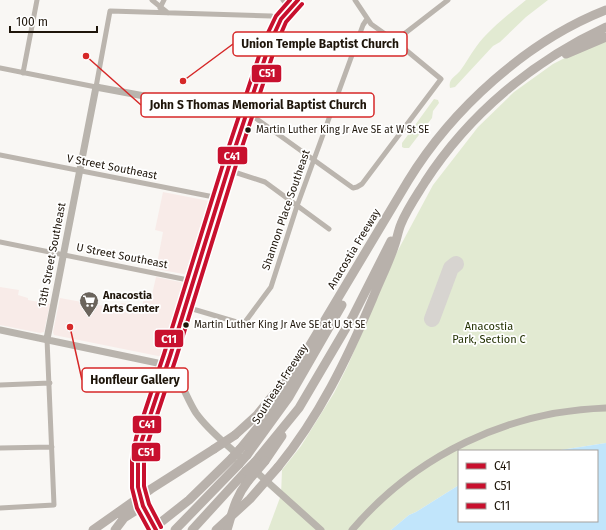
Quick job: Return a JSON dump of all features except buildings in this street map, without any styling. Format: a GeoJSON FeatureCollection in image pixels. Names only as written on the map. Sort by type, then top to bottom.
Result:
{"type":"FeatureCollection","features":[{"type":"Feature","properties":{"kind":"highway","name":"Anacostia Freeway"},"geometry":{"type":"LineString","coordinates":[[151,530],[189,500],[244,452],[287,387],[301,360],[413,173],[460,114],[479,94],[507,70],[538,47],[560,32],[604,10]]}},
{"type":"Feature","properties":{"kind":"highway"},"geometry":{"type":"LineString","coordinates":[[228,530],[233,507],[239,493],[265,462],[299,408],[352,318],[401,224],[427,179],[459,137],[480,114],[500,96],[537,66],[564,49],[606,27]]}},
{"type":"Feature","properties":{"kind":"highway"},"geometry":{"type":"LineString","coordinates":[[537,66],[606,37]]}},
{"type":"Feature","properties":{"kind":"highway","name":"Southeast Freeway"},"geometry":{"type":"LineString","coordinates":[[244,452],[289,396],[308,366],[378,240],[391,212]]}},
{"type":"Feature","properties":{"kind":"highway"},"geometry":{"type":"LineString","coordinates":[[216,530],[250,499],[278,467],[307,429],[331,388],[356,339],[395,247],[401,224]]}},
{"type":"Feature","properties":{"kind":"highway"},"geometry":{"type":"LineString","coordinates":[[93,530],[142,501],[235,435],[257,415],[301,360]]}},
{"type":"Feature","properties":{"kind":"highway"},"geometry":{"type":"LineString","coordinates":[[192,530],[255,462],[299,408]]}},
{"type":"Feature","properties":{"kind":"highway"},"geometry":{"type":"LineString","coordinates":[[175,530],[235,461]]}},
{"type":"Feature","properties":{"kind":"highway"},"geometry":{"type":"LineString","coordinates":[[115,530],[124,518],[142,501]]}},
{"type":"Feature","properties":{"kind":"main road"},"geometry":{"type":"LineString","coordinates":[[156,530],[147,515],[142,501],[138,480],[138,461],[144,432],[186,307],[219,198],[270,43],[281,19],[298,0]]}},
{"type":"Feature","properties":{"kind":"main road"},"geometry":{"type":"LineString","coordinates":[[96,87],[246,115]]}},
{"type":"Feature","properties":{"kind":"main road","name":"13th Street Southeast"},"geometry":{"type":"LineString","coordinates":[[47,339],[96,87]]}},
{"type":"Feature","properties":{"kind":"main road"},"geometry":{"type":"LineString","coordinates":[[0,330],[167,365],[176,375],[191,406],[202,422],[320,530]]}},
{"type":"Feature","properties":{"kind":"main road"},"geometry":{"type":"LineString","coordinates":[[352,530],[387,494],[435,459],[462,444],[504,426],[537,416],[569,411],[606,408]]}},
{"type":"Feature","properties":{"kind":"street"},"geometry":{"type":"LineString","coordinates":[[23,73],[37,0]]}},
{"type":"Feature","properties":{"kind":"street"},"geometry":{"type":"LineString","coordinates":[[152,0],[168,13]]}},
{"type":"Feature","properties":{"kind":"street"},"geometry":{"type":"LineString","coordinates":[[157,13],[164,0]]}},
{"type":"Feature","properties":{"kind":"street"},"geometry":{"type":"LineString","coordinates":[[283,0],[290,9]]}},
{"type":"Feature","properties":{"kind":"street"},"geometry":{"type":"LineString","coordinates":[[246,115],[254,117],[354,188],[360,186],[441,79],[372,24],[355,0]]}},
{"type":"Feature","properties":{"kind":"street"},"geometry":{"type":"LineString","coordinates":[[395,41],[448,0]]}},
{"type":"Feature","properties":{"kind":"street","name":"13th Street Southeast"},"geometry":{"type":"LineString","coordinates":[[96,87],[110,11],[157,13]]}},
{"type":"Feature","properties":{"kind":"street"},"geometry":{"type":"LineString","coordinates":[[157,13],[272,16],[281,19]]}},
{"type":"Feature","properties":{"kind":"street","name":"Shannon Place Southeast"},"geometry":{"type":"LineString","coordinates":[[186,307],[240,323],[245,322],[271,287],[313,160],[363,25],[367,19]]}},
{"type":"Feature","properties":{"kind":"street"},"geometry":{"type":"LineString","coordinates":[[0,68],[96,87]]}},
{"type":"Feature","properties":{"kind":"street","name":"V Street Southeast"},"geometry":{"type":"LineString","coordinates":[[0,155],[219,198]]}},
{"type":"Feature","properties":{"kind":"street"},"geometry":{"type":"LineString","coordinates":[[228,170],[265,182],[329,229]]}},
{"type":"Feature","properties":{"kind":"street","name":"U Street Southeast"},"geometry":{"type":"LineString","coordinates":[[0,242],[193,281]]}},
{"type":"Feature","properties":{"kind":"street","name":"13th Street Southeast"},"geometry":{"type":"LineString","coordinates":[[0,508],[54,505],[47,339]]}},
{"type":"Feature","properties":{"kind":"street"},"geometry":{"type":"LineString","coordinates":[[0,385],[50,383]]}},
{"type":"Feature","properties":{"kind":"street"},"geometry":{"type":"LineString","coordinates":[[0,448],[52,447]]}},
{"type":"Feature","properties":{"kind":"shaded area"},"geometry":{"type":"Polygon","coordinates":[[[163,192],[209,201],[212,204],[189,275],[156,269],[163,232],[155,230],[163,192]]]}},
{"type":"Feature","properties":{"kind":"shaded area"},"geometry":{"type":"Polygon","coordinates":[[[156,277],[185,283],[186,286],[165,355],[163,357],[54,335],[53,332],[60,298],[120,309],[121,303],[142,306],[144,298],[151,299],[156,277]]]}},
{"type":"Feature","properties":{"kind":"shaded area"},"geometry":{"type":"Polygon","coordinates":[[[0,287],[19,290],[18,295],[28,298],[28,300],[50,304],[44,332],[40,333],[0,325],[0,287]]]}},
{"type":"Feature","properties":{"kind":"green space"},"geometry":{"type":"Polygon","coordinates":[[[526,0],[548,0],[526,17],[500,42],[493,46],[455,87],[450,88],[452,78],[460,71],[481,40],[526,0]]]}},
{"type":"Feature","properties":{"kind":"green space","name":"Anacostia Park, Section C"},"geometry":{"type":"Polygon","coordinates":[[[606,37],[606,443],[560,450],[458,450],[458,486],[409,515],[391,530],[268,530],[281,495],[282,470],[301,446],[334,393],[348,365],[396,254],[433,185],[478,127],[514,92],[553,64],[606,37]]]}},
{"type":"Feature","properties":{"kind":"green space"},"geometry":{"type":"Polygon","coordinates":[[[434,99],[438,100],[439,103],[433,111],[432,118],[409,148],[402,147],[402,143],[434,99]]]}},
{"type":"Feature","properties":{"kind":"water"},"geometry":{"type":"Polygon","coordinates":[[[606,443],[606,530],[391,530],[409,515],[458,486],[458,522],[598,522],[598,450],[560,450],[606,443]]]}},
{"type":"Feature","properties":{"kind":"taxiway"},"geometry":{"type":"LineString","coordinates":[[432,319],[451,268],[456,264]]}},
{"type":"Feature","properties":{"kind":"transit line","name":"C11"},"geometry":{"type":"LineString","coordinates":[[149,530],[137,508],[132,488],[132,460],[136,438],[164,354],[224,161],[264,41],[276,16],[290,0]]}},
{"type":"Feature","properties":{"kind":"transit line","name":"C41"},"geometry":{"type":"LineString","coordinates":[[156,530],[143,506],[138,487],[138,461],[142,440],[170,356],[230,163],[270,43],[281,19],[298,0]]}},
{"type":"Feature","properties":{"kind":"transit line","name":"C51"},"geometry":{"type":"LineString","coordinates":[[161,527],[149,504],[144,486],[144,462],[148,442],[176,358],[236,165],[276,45],[286,22],[302,4]]}},
{"type":"Feature","properties":{"kind":"place","name":"John S Thomas Memorial Baptist Church"},"geometry":{"type":"Point","coordinates":[86,56]}},
{"type":"Feature","properties":{"kind":"place","name":"Union Temple Baptist Church"},"geometry":{"type":"Point","coordinates":[183,81]}},
{"type":"Feature","properties":{"kind":"place","name":"Martin Luther King Jr Ave SE at W St SE"},"geometry":{"type":"Point","coordinates":[248,130]}},
{"type":"Feature","properties":{"kind":"place","name":"Anacostia Arts Center"},"geometry":{"type":"Point","coordinates":[89,318]}},
{"type":"Feature","properties":{"kind":"place","name":"Martin Luther King Jr Ave SE at U St SE"},"geometry":{"type":"Point","coordinates":[186,325]}},
{"type":"Feature","properties":{"kind":"place","name":"Honfleur Gallery"},"geometry":{"type":"Point","coordinates":[70,327]}}]}
